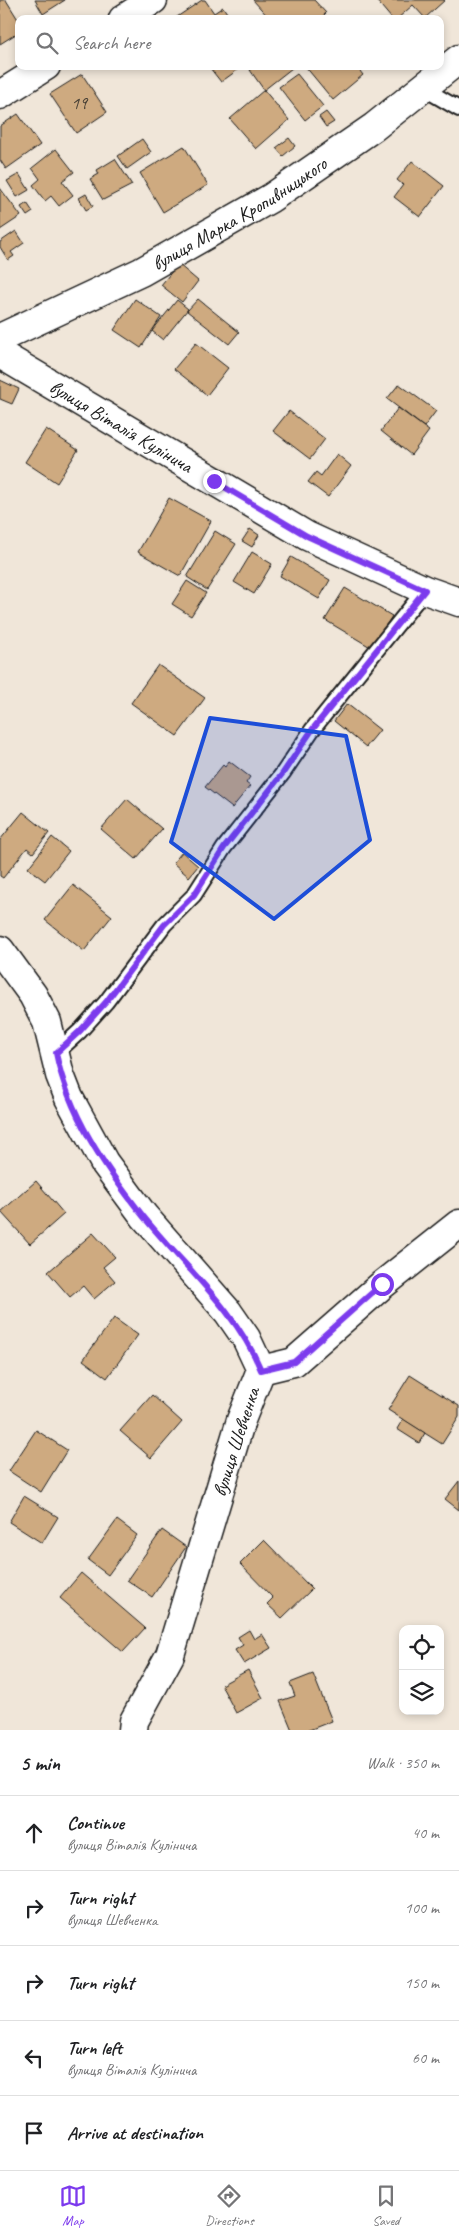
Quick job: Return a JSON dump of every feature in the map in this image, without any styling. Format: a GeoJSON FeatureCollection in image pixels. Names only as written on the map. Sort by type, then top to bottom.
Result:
{"type":"FeatureCollection","features":[{"type":"Feature","properties":{"kind":"street"},"geometry":{"type":"LineString","coordinates":[[129,15],[153,0]]}},
{"type":"Feature","properties":{"kind":"street","name":"вулиця Марка Кропивницького"},"geometry":{"type":"LineString","coordinates":[[0,338],[140,272],[271,198],[374,127],[459,59]]}},
{"type":"Feature","properties":{"kind":"street"},"geometry":{"type":"LineString","coordinates":[[0,95],[40,70]]}},
{"type":"Feature","properties":{"kind":"street","name":"вулиця Віталія Кулінича"},"geometry":{"type":"LineString","coordinates":[[0,354],[307,536],[425,590],[459,602]]}},
{"type":"Feature","properties":{"kind":"street","name":"вулиця Шевченка"},"geometry":{"type":"LineString","coordinates":[[0,950],[33,995],[47,1022],[60,1074],[69,1098],[104,1162],[144,1216],[228,1312],[246,1338],[261,1370],[241,1420],[170,1655],[129,1727]]}},
{"type":"Feature","properties":{"kind":"street"},"geometry":{"type":"LineString","coordinates":[[261,1370],[294,1362],[382,1284],[459,1224]]}},
{"type":"Feature","properties":{"kind":"lane"},"geometry":{"type":"LineString","coordinates":[[423,88],[459,109]]}},
{"type":"Feature","properties":{"kind":"lane"},"geometry":{"type":"LineString","coordinates":[[56,1053],[80,1031],[106,1002],[164,925],[194,895],[224,848],[283,773],[312,730],[425,590]]}},
{"type":"Feature","properties":{"kind":"highlighted area"},"geometry":{"type":"Polygon","coordinates":[[[210,718],[346,736],[370,840],[274,919],[171,842],[210,718]]]}},
{"type":"Feature","properties":{"kind":"building"},"geometry":{"type":"Polygon","coordinates":[[[0,0],[6,0],[15,15],[15,35],[0,44],[0,0]]]}},
{"type":"Feature","properties":{"kind":"building"},"geometry":{"type":"Polygon","coordinates":[[[35,0],[65,0],[43,14],[35,0]]]}},
{"type":"Feature","properties":{"kind":"building"},"geometry":{"type":"Polygon","coordinates":[[[202,0],[205,0],[214,13],[223,7],[228,15],[180,15],[202,0]]]}},
{"type":"Feature","properties":{"kind":"building"},"geometry":{"type":"Polygon","coordinates":[[[253,0],[314,0],[326,13],[324,15],[266,15],[253,0]]]}},
{"type":"Feature","properties":{"kind":"building"},"geometry":{"type":"Polygon","coordinates":[[[376,0],[445,0],[428,15],[422,15],[413,5],[402,15],[389,15],[376,0]]]}},
{"type":"Feature","properties":{"kind":"building"},"geometry":{"type":"Polygon","coordinates":[[[212,70],[238,70],[221,82],[212,70]]]}},
{"type":"Feature","properties":{"kind":"building"},"geometry":{"type":"Polygon","coordinates":[[[250,70],[289,70],[264,90],[250,70]]]}},
{"type":"Feature","properties":{"kind":"building"},"geometry":{"type":"Polygon","coordinates":[[[308,70],[359,70],[363,75],[333,100],[308,70]]]}},
{"type":"Feature","properties":{"kind":"building"},"geometry":{"type":"Polygon","coordinates":[[[82,74],[107,112],[76,133],[50,94],[82,74]]]}},
{"type":"Feature","properties":{"kind":"building"},"geometry":{"type":"Polygon","coordinates":[[[297,74],[323,106],[305,120],[279,87],[297,74]]]}},
{"type":"Feature","properties":{"kind":"building"},"geometry":{"type":"Polygon","coordinates":[[[264,90],[289,120],[256,149],[230,119],[264,90]]]}},
{"type":"Feature","properties":{"kind":"building"},"geometry":{"type":"Polygon","coordinates":[[[326,112],[334,122],[326,127],[319,117],[326,112]]]}},
{"type":"Feature","properties":{"kind":"building"},"geometry":{"type":"Polygon","coordinates":[[[18,114],[40,145],[6,169],[0,160],[0,126],[18,114]]]}},
{"type":"Feature","properties":{"kind":"building"},"geometry":{"type":"Polygon","coordinates":[[[289,138],[295,146],[283,156],[276,148],[289,138]]]}},
{"type":"Feature","properties":{"kind":"building"},"geometry":{"type":"Polygon","coordinates":[[[142,139],[151,152],[127,169],[118,156],[142,139]]]}},
{"type":"Feature","properties":{"kind":"building"},"geometry":{"type":"Polygon","coordinates":[[[184,146],[208,185],[163,212],[140,173],[184,146]]]}},
{"type":"Feature","properties":{"kind":"building"},"geometry":{"type":"Polygon","coordinates":[[[56,149],[74,172],[62,181],[73,195],[59,206],[51,196],[45,201],[33,185],[40,179],[32,168],[56,149]]]}},
{"type":"Feature","properties":{"kind":"building"},"geometry":{"type":"Polygon","coordinates":[[[115,159],[132,185],[103,200],[90,179],[99,174],[97,170],[115,159]]]}},
{"type":"Feature","properties":{"kind":"building"},"geometry":{"type":"Polygon","coordinates":[[[412,161],[444,186],[420,217],[394,197],[403,185],[397,180],[412,161]]]}},
{"type":"Feature","properties":{"kind":"building"},"geometry":{"type":"Polygon","coordinates":[[[19,174],[29,190],[17,197],[7,181],[19,174]]]}},
{"type":"Feature","properties":{"kind":"building"},"geometry":{"type":"Polygon","coordinates":[[[0,188],[21,216],[0,230],[0,188]]]}},
{"type":"Feature","properties":{"kind":"building"},"geometry":{"type":"Polygon","coordinates":[[[86,194],[93,206],[86,210],[79,198],[86,194]]]}},
{"type":"Feature","properties":{"kind":"building"},"geometry":{"type":"Polygon","coordinates":[[[27,203],[33,212],[27,216],[21,207],[27,203]]]}},
{"type":"Feature","properties":{"kind":"building"},"geometry":{"type":"Polygon","coordinates":[[[16,231],[24,243],[11,252],[14,256],[8,260],[0,247],[0,242],[16,231]]]}},
{"type":"Feature","properties":{"kind":"building"},"geometry":{"type":"Polygon","coordinates":[[[178,264],[198,281],[182,302],[161,285],[178,264]]]}},
{"type":"Feature","properties":{"kind":"building"},"geometry":{"type":"Polygon","coordinates":[[[135,299],[161,317],[141,348],[114,330],[135,299]]]}},
{"type":"Feature","properties":{"kind":"building"},"geometry":{"type":"Polygon","coordinates":[[[198,299],[239,332],[229,344],[187,311],[198,299]]]}},
{"type":"Feature","properties":{"kind":"building"},"geometry":{"type":"Polygon","coordinates":[[[177,300],[188,309],[163,340],[152,331],[177,300]]]}},
{"type":"Feature","properties":{"kind":"building"},"geometry":{"type":"Polygon","coordinates":[[[196,343],[228,368],[207,395],[174,369],[196,343]]]}},
{"type":"Feature","properties":{"kind":"building"},"geometry":{"type":"Polygon","coordinates":[[[0,380],[19,389],[12,404],[0,399],[0,380]]]}},
{"type":"Feature","properties":{"kind":"building"},"geometry":{"type":"Polygon","coordinates":[[[399,384],[436,411],[424,427],[387,399],[399,384]]]}},
{"type":"Feature","properties":{"kind":"building"},"geometry":{"type":"Polygon","coordinates":[[[398,408],[429,431],[411,455],[381,431],[398,408]]]}},
{"type":"Feature","properties":{"kind":"building"},"geometry":{"type":"Polygon","coordinates":[[[289,411],[325,439],[310,459],[273,431],[289,411]]]}},
{"type":"Feature","properties":{"kind":"building"},"geometry":{"type":"Polygon","coordinates":[[[46,429],[78,450],[57,483],[25,462],[46,429]]]}},
{"type":"Feature","properties":{"kind":"building"},"geometry":{"type":"Polygon","coordinates":[[[337,454],[351,466],[328,497],[308,482],[316,472],[321,476],[337,454]]]}},
{"type":"Feature","properties":{"kind":"building"},"geometry":{"type":"Polygon","coordinates":[[[169,498],[211,521],[180,576],[138,552],[169,498]]]}},
{"type":"Feature","properties":{"kind":"building"},"geometry":{"type":"Polygon","coordinates":[[[250,529],[259,535],[252,547],[242,541],[250,529]]]}},
{"type":"Feature","properties":{"kind":"building"},"geometry":{"type":"Polygon","coordinates":[[[215,531],[236,544],[207,590],[187,577],[215,531]]]}},
{"type":"Feature","properties":{"kind":"building"},"geometry":{"type":"Polygon","coordinates":[[[252,552],[272,564],[254,594],[234,582],[252,552]]]}},
{"type":"Feature","properties":{"kind":"building"},"geometry":{"type":"Polygon","coordinates":[[[291,557],[330,580],[319,599],[280,576],[291,557]]]}},
{"type":"Feature","properties":{"kind":"building"},"geometry":{"type":"Polygon","coordinates":[[[187,581],[206,593],[191,616],[172,604],[187,581]]]}},
{"type":"Feature","properties":{"kind":"building"},"geometry":{"type":"Polygon","coordinates":[[[345,588],[392,616],[372,648],[325,620],[345,588]]]}},
{"type":"Feature","properties":{"kind":"building"},"geometry":{"type":"Polygon","coordinates":[[[158,665],[205,698],[177,736],[131,703],[158,665]]]}},
{"type":"Feature","properties":{"kind":"building"},"geometry":{"type":"Polygon","coordinates":[[[347,704],[380,730],[366,747],[334,721],[347,704]]]}},
{"type":"Feature","properties":{"kind":"building"},"geometry":{"type":"Polygon","coordinates":[[[229,761],[250,777],[246,783],[250,786],[232,808],[205,787],[223,765],[225,767],[229,761]]]}},
{"type":"Feature","properties":{"kind":"building"},"geometry":{"type":"Polygon","coordinates":[[[127,799],[162,829],[136,859],[101,829],[127,799]]]}},
{"type":"Feature","properties":{"kind":"building"},"geometry":{"type":"Polygon","coordinates":[[[23,812],[49,833],[33,853],[27,848],[3,878],[0,876],[0,840],[23,812]]]}},
{"type":"Feature","properties":{"kind":"building"},"geometry":{"type":"Polygon","coordinates":[[[52,837],[69,851],[45,881],[28,868],[52,837]]]}},
{"type":"Feature","properties":{"kind":"building"},"geometry":{"type":"Polygon","coordinates":[[[182,852],[198,866],[189,877],[173,863],[182,852]]]}},
{"type":"Feature","properties":{"kind":"building"},"geometry":{"type":"Polygon","coordinates":[[[73,885],[112,916],[84,951],[45,920],[73,885]]]}},
{"type":"Feature","properties":{"kind":"building"},"geometry":{"type":"Polygon","coordinates":[[[36,1181],[64,1214],[30,1244],[1,1212],[36,1181]]]}},
{"type":"Feature","properties":{"kind":"building"},"geometry":{"type":"Polygon","coordinates":[[[93,1233],[115,1257],[103,1267],[115,1281],[94,1299],[83,1286],[70,1297],[48,1272],[93,1233]]]}},
{"type":"Feature","properties":{"kind":"building"},"geometry":{"type":"Polygon","coordinates":[[[114,1318],[138,1335],[107,1378],[83,1360],[114,1318]]]}},
{"type":"Feature","properties":{"kind":"building"},"geometry":{"type":"Polygon","coordinates":[[[410,1375],[459,1406],[459,1417],[442,1444],[388,1410],[410,1375]]]}},
{"type":"Feature","properties":{"kind":"building"},"geometry":{"type":"Polygon","coordinates":[[[152,1395],[182,1422],[151,1458],[120,1431],[152,1395]]]}},
{"type":"Feature","properties":{"kind":"building"},"geometry":{"type":"Polygon","coordinates":[[[403,1419],[425,1433],[419,1443],[397,1429],[403,1419]]]}},
{"type":"Feature","properties":{"kind":"building"},"geometry":{"type":"Polygon","coordinates":[[[36,1430],[67,1450],[41,1492],[9,1471],[36,1430]]]}},
{"type":"Feature","properties":{"kind":"building"},"geometry":{"type":"Polygon","coordinates":[[[459,1481],[459,1510],[445,1499],[459,1481]]]}},
{"type":"Feature","properties":{"kind":"building"},"geometry":{"type":"Polygon","coordinates":[[[24,1496],[58,1517],[42,1543],[9,1522],[24,1496]]]}},
{"type":"Feature","properties":{"kind":"building"},"geometry":{"type":"Polygon","coordinates":[[[117,1520],[137,1535],[108,1575],[88,1560],[117,1520]]]}},
{"type":"Feature","properties":{"kind":"building"},"geometry":{"type":"Polygon","coordinates":[[[162,1530],[186,1547],[152,1597],[127,1580],[162,1530]]]}},
{"type":"Feature","properties":{"kind":"building"},"geometry":{"type":"Polygon","coordinates":[[[264,1540],[312,1589],[282,1618],[267,1604],[273,1598],[240,1564],[264,1540]]]}},
{"type":"Feature","properties":{"kind":"building"},"geometry":{"type":"Polygon","coordinates":[[[81,1573],[145,1628],[123,1652],[60,1598],[81,1573]]]}},
{"type":"Feature","properties":{"kind":"building"},"geometry":{"type":"Polygon","coordinates":[[[249,1630],[254,1639],[262,1634],[271,1648],[244,1664],[235,1650],[243,1645],[238,1637],[249,1630]]]}},
{"type":"Feature","properties":{"kind":"building"},"geometry":{"type":"Polygon","coordinates":[[[248,1670],[263,1698],[236,1713],[221,1685],[248,1670]]]}},
{"type":"Feature","properties":{"kind":"building"},"geometry":{"type":"Polygon","coordinates":[[[313,1674],[332,1721],[309,1730],[292,1730],[280,1701],[295,1696],[290,1683],[313,1674]]]}},
{"type":"Feature","properties":{"kind":"route"},"geometry":{"type":"LineString","coordinates":[[214,481],[307,536],[425,590],[312,730],[283,773],[224,848],[194,895],[164,925],[106,1002],[80,1031],[56,1053],[60,1074],[83,1126],[104,1162],[144,1216],[228,1312],[246,1338],[261,1370],[281,1367],[294,1362],[382,1284]]}}]}
